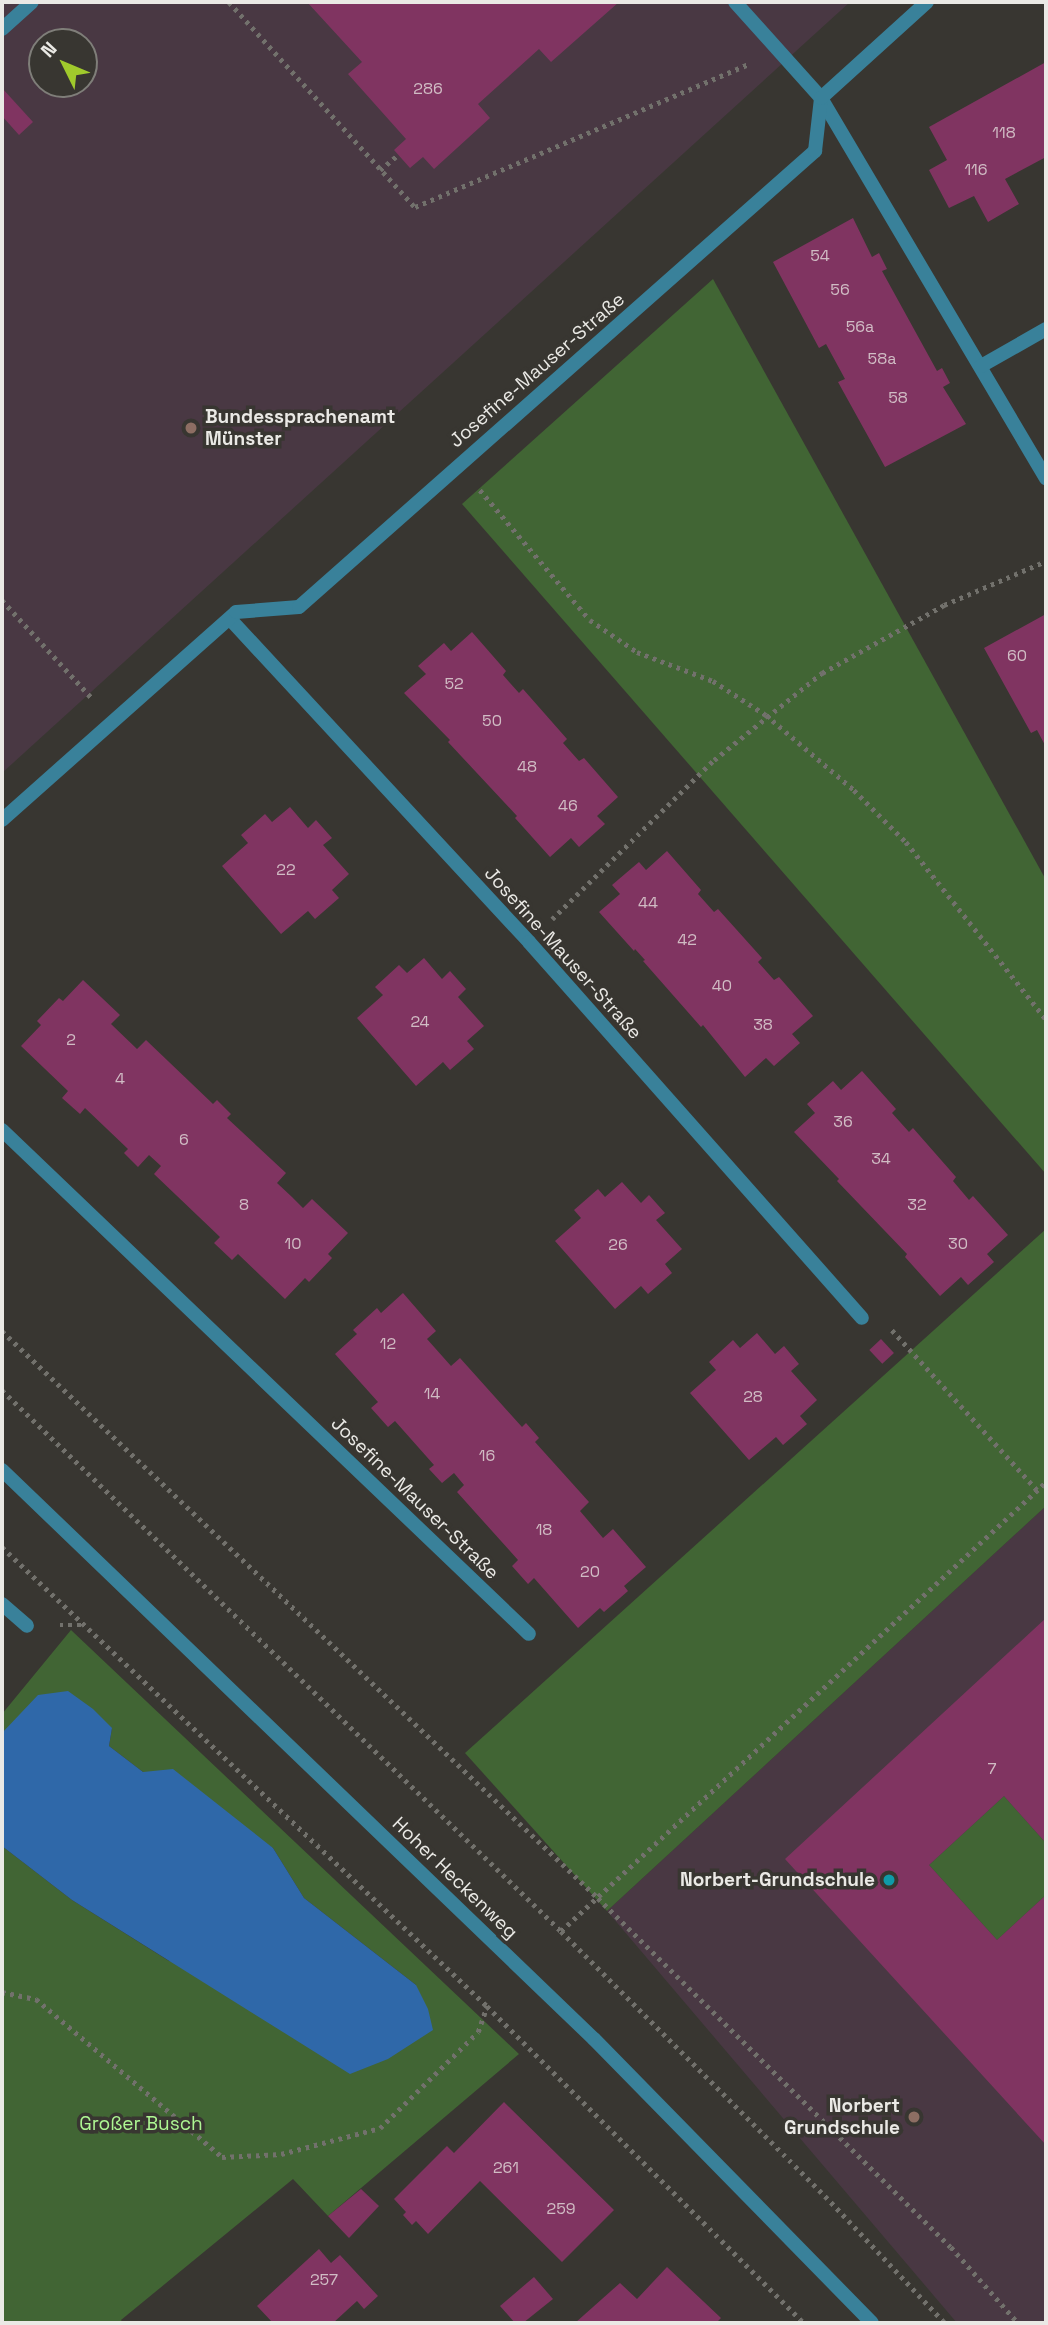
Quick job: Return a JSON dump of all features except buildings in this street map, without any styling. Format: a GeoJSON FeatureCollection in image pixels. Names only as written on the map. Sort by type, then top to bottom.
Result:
{"type":"FeatureCollection","features":[{"type":"Feature","properties":{"kind":"street"},"geometry":{"type":"LineString","coordinates":[[2,29],[32,2]]}},
{"type":"Feature","properties":{"kind":"street"},"geometry":{"type":"LineString","coordinates":[[735,2],[821,98],[1046,479]]}},
{"type":"Feature","properties":{"kind":"street"},"geometry":{"type":"LineString","coordinates":[[821,98],[927,2]]}},
{"type":"Feature","properties":{"kind":"street","name":"Josefine-Mauser-Straße"},"geometry":{"type":"LineString","coordinates":[[2,820],[236,611],[299,607],[815,151],[821,98]]}},
{"type":"Feature","properties":{"kind":"street"},"geometry":{"type":"LineString","coordinates":[[981,366],[1046,329]]}},
{"type":"Feature","properties":{"kind":"street","name":"Josefine-Mauser-Straße"},"geometry":{"type":"LineString","coordinates":[[230,619],[529,942],[862,1318]]}},
{"type":"Feature","properties":{"kind":"street","name":"Josefine-Mauser-Straße"},"geometry":{"type":"LineString","coordinates":[[2,1130],[529,1634]]}},
{"type":"Feature","properties":{"kind":"street","name":"Hoher Heckenweg"},"geometry":{"type":"LineString","coordinates":[[2,1469],[594,2039],[872,2323]]}},
{"type":"Feature","properties":{"kind":"street"},"geometry":{"type":"LineString","coordinates":[[2,1604],[27,1626]]}},
{"type":"Feature","properties":{"kind":"path"},"geometry":{"type":"LineString","coordinates":[[229,2],[415,207],[779,50]]}},
{"type":"Feature","properties":{"kind":"path"},"geometry":{"type":"LineString","coordinates":[[380,170],[398,155]]}},
{"type":"Feature","properties":{"kind":"path"},"geometry":{"type":"LineString","coordinates":[[459,465],[590,620],[637,652],[713,681],[766,715],[854,790],[906,842],[1046,1019]]}},
{"type":"Feature","properties":{"kind":"path"},"geometry":{"type":"LineString","coordinates":[[529,942],[705,769],[766,715],[822,673],[944,605],[1046,561]]}},
{"type":"Feature","properties":{"kind":"path"},"geometry":{"type":"LineString","coordinates":[[2,600],[112,721]]}},
{"type":"Feature","properties":{"kind":"path"},"geometry":{"type":"LineString","coordinates":[[862,1318],[896,1332],[1037,1490]]}},
{"type":"Feature","properties":{"kind":"path"},"geometry":{"type":"LineString","coordinates":[[2,1331],[598,1898],[922,2218],[1018,2323]]}},
{"type":"Feature","properties":{"kind":"path"},"geometry":{"type":"LineString","coordinates":[[2,1390],[561,1931],[831,2202],[946,2323]]}},
{"type":"Feature","properties":{"kind":"path"},"geometry":{"type":"LineString","coordinates":[[561,1931],[1046,1482]]}},
{"type":"Feature","properties":{"kind":"path"},"geometry":{"type":"LineString","coordinates":[[2,1547],[487,2006],[804,2323]]}},
{"type":"Feature","properties":{"kind":"path"},"geometry":{"type":"LineString","coordinates":[[2,1992],[36,1999],[222,2157],[281,2154],[380,2128],[478,2032],[487,2006]]}},
{"type":"Feature","properties":{"kind":"shaded area","name":"Bundessprachenamt Münster"},"geometry":{"type":"Polygon","coordinates":[[[2,2],[850,2],[2,773],[2,2]]]}},
{"type":"Feature","properties":{"kind":"shaded area","name":"Norbert Grundschule"},"geometry":{"type":"Polygon","coordinates":[[[1046,1506],[1046,2323],[957,2323],[607,1911],[1046,1506]]]}},
{"type":"Feature","properties":{"kind":"green space"},"geometry":{"type":"Polygon","coordinates":[[[713,279],[1046,880],[1046,1174],[462,504],[713,279]]]}},
{"type":"Feature","properties":{"kind":"green space"},"geometry":{"type":"Polygon","coordinates":[[[1046,1229],[1046,1506],[607,1911],[465,1753],[1046,1229]]]}},
{"type":"Feature","properties":{"kind":"green space","name":"Großer Busch"},"geometry":{"type":"Polygon","coordinates":[[[71,1630],[519,2054],[328,2216],[293,2179],[121,2320],[123,2323],[2,2323],[2,1846],[72,1900],[169,1961],[416,1985],[304,1898],[273,1848],[143,1772],[109,1746],[112,1728],[2,1733],[2,1714],[71,1630]]]}},
{"type":"Feature","properties":{"kind":"green space"},"geometry":{"type":"Polygon","coordinates":[[[1004,1796],[1046,1843],[1046,1895],[997,1940],[929,1865],[1004,1796]]]}},
{"type":"Feature","properties":{"kind":"water"},"geometry":{"type":"Polygon","coordinates":[[[68,1691],[93,1709],[112,1728],[109,1746],[143,1772],[173,1769],[273,1848],[304,1898],[416,1985],[428,2009],[433,2030],[388,2059],[350,2074],[72,1900],[2,1846],[2,1733],[38,1695],[68,1691]]]}},
{"type":"Feature","properties":{"kind":"place","name":"Bundessprachenamt Münster"},"geometry":{"type":"Point","coordinates":[191,428]}},
{"type":"Feature","properties":{"kind":"place","name":"Norbert-Grundschule"},"geometry":{"type":"Point","coordinates":[889,1880]}},
{"type":"Feature","properties":{"kind":"place","name":"Norbert Grundschule"},"geometry":{"type":"Point","coordinates":[914,2117]}}]}
